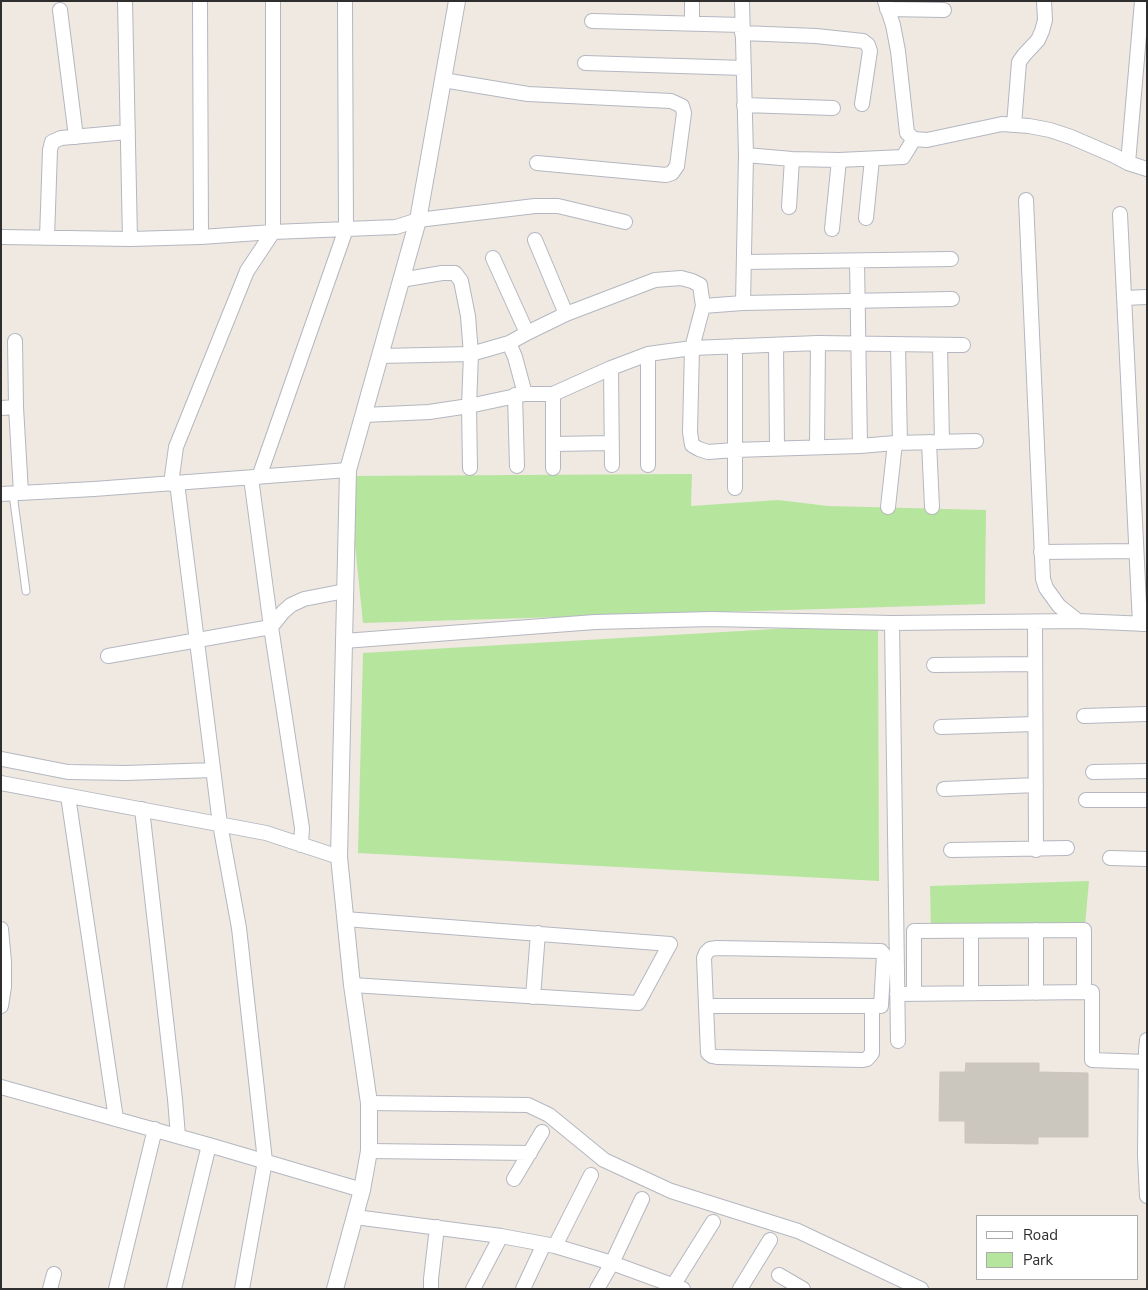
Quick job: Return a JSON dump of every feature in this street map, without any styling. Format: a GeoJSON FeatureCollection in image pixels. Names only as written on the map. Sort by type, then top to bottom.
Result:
{"type":"FeatureCollection","features":[{"type":"Feature","properties":{"kind":"street"},"geometry":{"type":"LineString","coordinates":[[125,1],[130,239]]}},
{"type":"Feature","properties":{"kind":"street"},"geometry":{"type":"LineString","coordinates":[[200,1],[201,237]]}},
{"type":"Feature","properties":{"kind":"street"},"geometry":{"type":"LineString","coordinates":[[242,1289],[265,1161],[239,928],[220,824],[174,483],[176,447],[247,271],[273,232],[273,1]]}},
{"type":"Feature","properties":{"kind":"street"},"geometry":{"type":"LineString","coordinates":[[301,845],[302,828],[271,627],[255,477],[346,229],[345,1]]}},
{"type":"Feature","properties":{"kind":"street"},"geometry":{"type":"LineString","coordinates":[[335,1289],[362,1190],[369,1150],[369,1103],[352,985],[339,858],[348,470],[418,220],[457,1]]}},
{"type":"Feature","properties":{"kind":"street"},"geometry":{"type":"LineString","coordinates":[[692,1],[692,24]]}},
{"type":"Feature","properties":{"kind":"street"},"geometry":{"type":"LineString","coordinates":[[742,1],[746,155],[743,303]]}},
{"type":"Feature","properties":{"kind":"street"},"geometry":{"type":"LineString","coordinates":[[1014,125],[1020,62],[1038,40],[1042,31],[1045,20],[1044,1]]}},
{"type":"Feature","properties":{"kind":"street"},"geometry":{"type":"LineString","coordinates":[[1128,163],[1142,1]]}},
{"type":"Feature","properties":{"kind":"street"},"geometry":{"type":"LineString","coordinates":[[944,10],[886,5],[893,25],[898,51],[907,133],[914,139],[927,140],[1002,124],[1029,126],[1071,137],[1128,163],[1147,168]]}},
{"type":"Feature","properties":{"kind":"street"},"geometry":{"type":"LineString","coordinates":[[60,10],[76,137]]}},
{"type":"Feature","properties":{"kind":"street"},"geometry":{"type":"LineString","coordinates":[[592,21],[692,24],[863,41],[868,45],[870,51],[862,104]]}},
{"type":"Feature","properties":{"kind":"street"},"geometry":{"type":"LineString","coordinates":[[584,63],[744,68]]}},
{"type":"Feature","properties":{"kind":"street"},"geometry":{"type":"LineString","coordinates":[[443,80],[528,94],[671,101],[682,106],[684,113],[677,166],[672,173],[666,175],[537,163]]}},
{"type":"Feature","properties":{"kind":"street"},"geometry":{"type":"LineString","coordinates":[[744,105],[833,108]]}},
{"type":"Feature","properties":{"kind":"street"},"geometry":{"type":"LineString","coordinates":[[47,238],[50,150],[52,142],[61,138],[128,132]]}},
{"type":"Feature","properties":{"kind":"street"},"geometry":{"type":"LineString","coordinates":[[746,155],[792,159],[840,160],[903,157],[914,139]]}},
{"type":"Feature","properties":{"kind":"street"},"geometry":{"type":"LineString","coordinates":[[789,207],[792,159]]}},
{"type":"Feature","properties":{"kind":"street"},"geometry":{"type":"LineString","coordinates":[[866,218],[872,159]]}},
{"type":"Feature","properties":{"kind":"street"},"geometry":{"type":"LineString","coordinates":[[832,229],[840,160]]}},
{"type":"Feature","properties":{"kind":"street"},"geometry":{"type":"LineString","coordinates":[[1026,200],[1043,579],[1046,588],[1059,606],[1078,621]]}},
{"type":"Feature","properties":{"kind":"street"},"geometry":{"type":"LineString","coordinates":[[1,237],[130,239],[396,227],[418,220],[536,206],[558,206],[626,222]]}},
{"type":"Feature","properties":{"kind":"street"},"geometry":{"type":"LineString","coordinates":[[344,641],[595,622],[711,619],[892,624],[1078,621],[1143,624],[1136,551],[1120,214]]}},
{"type":"Feature","properties":{"kind":"street"},"geometry":{"type":"LineString","coordinates":[[535,240],[566,314]]}},
{"type":"Feature","properties":{"kind":"street"},"geometry":{"type":"LineString","coordinates":[[493,258],[527,333]]}},
{"type":"Feature","properties":{"kind":"street"},"geometry":{"type":"LineString","coordinates":[[744,262],[951,259]]}},
{"type":"Feature","properties":{"kind":"street"},"geometry":{"type":"LineString","coordinates":[[857,261],[860,446]]}},
{"type":"Feature","properties":{"kind":"street"},"geometry":{"type":"LineString","coordinates":[[401,280],[442,273],[455,273],[461,281],[468,316],[470,354],[470,468]]}},
{"type":"Feature","properties":{"kind":"street"},"geometry":{"type":"LineString","coordinates":[[380,356],[470,354],[509,343],[566,314],[655,280],[681,278],[700,285],[703,306],[692,348],[690,432],[692,444],[699,449],[708,452],[976,441]]}},
{"type":"Feature","properties":{"kind":"street"},"geometry":{"type":"LineString","coordinates":[[1124,298],[1147,298]]}},
{"type":"Feature","properties":{"kind":"street"},"geometry":{"type":"LineString","coordinates":[[703,306],[743,303],[952,299]]}},
{"type":"Feature","properties":{"kind":"street"},"geometry":{"type":"LineString","coordinates":[[14,341],[16,407],[12,494],[348,470]]}},
{"type":"Feature","properties":{"kind":"street"},"geometry":{"type":"LineString","coordinates":[[509,343],[515,357],[520,394],[518,466]]}},
{"type":"Feature","properties":{"kind":"street"},"geometry":{"type":"LineString","coordinates":[[364,416],[429,412],[470,406],[520,394],[553,394],[648,354],[692,348],[818,343],[963,345]]}},
{"type":"Feature","properties":{"kind":"street"},"geometry":{"type":"LineString","coordinates":[[817,447],[818,343]]}},
{"type":"Feature","properties":{"kind":"street"},"geometry":{"type":"LineString","coordinates":[[776,345],[777,448]]}},
{"type":"Feature","properties":{"kind":"street"},"geometry":{"type":"LineString","coordinates":[[888,507],[898,443],[898,345]]}},
{"type":"Feature","properties":{"kind":"street"},"geometry":{"type":"LineString","coordinates":[[932,507],[940,345]]}},
{"type":"Feature","properties":{"kind":"street"},"geometry":{"type":"LineString","coordinates":[[735,346],[735,488]]}},
{"type":"Feature","properties":{"kind":"street"},"geometry":{"type":"LineString","coordinates":[[648,354],[648,465]]}},
{"type":"Feature","properties":{"kind":"street"},"geometry":{"type":"LineString","coordinates":[[611,368],[612,465]]}},
{"type":"Feature","properties":{"kind":"street"},"geometry":{"type":"LineString","coordinates":[[553,394],[553,468]]}},
{"type":"Feature","properties":{"kind":"street"},"geometry":{"type":"LineString","coordinates":[[1,408],[16,407]]}},
{"type":"Feature","properties":{"kind":"street"},"geometry":{"type":"LineString","coordinates":[[553,444],[612,443]]}},
{"type":"Feature","properties":{"kind":"street"},"geometry":{"type":"LineString","coordinates":[[1041,552],[1136,551]]}},
{"type":"Feature","properties":{"kind":"street"},"geometry":{"type":"LineString","coordinates":[[108,656],[271,627],[291,605],[304,599],[345,591]]}},
{"type":"Feature","properties":{"kind":"street"},"geometry":{"type":"LineString","coordinates":[[1035,622],[1036,850]]}},
{"type":"Feature","properties":{"kind":"street"},"geometry":{"type":"LineString","coordinates":[[892,624],[898,1040]]}},
{"type":"Feature","properties":{"kind":"street"},"geometry":{"type":"LineString","coordinates":[[934,664],[1035,664]]}},
{"type":"Feature","properties":{"kind":"street"},"geometry":{"type":"LineString","coordinates":[[1084,716],[1147,714]]}},
{"type":"Feature","properties":{"kind":"street"},"geometry":{"type":"LineString","coordinates":[[941,727],[1035,724]]}},
{"type":"Feature","properties":{"kind":"street"},"geometry":{"type":"LineString","coordinates":[[2,759],[68,772],[126,773],[213,770]]}},
{"type":"Feature","properties":{"kind":"street"},"geometry":{"type":"LineString","coordinates":[[1093,772],[1147,772]]}},
{"type":"Feature","properties":{"kind":"street"},"geometry":{"type":"LineString","coordinates":[[1,783],[266,832],[339,858]]}},
{"type":"Feature","properties":{"kind":"street"},"geometry":{"type":"LineString","coordinates":[[944,790],[1036,785]]}},
{"type":"Feature","properties":{"kind":"street"},"geometry":{"type":"LineString","coordinates":[[68,796],[116,1119]]}},
{"type":"Feature","properties":{"kind":"street"},"geometry":{"type":"LineString","coordinates":[[1086,800],[1147,800]]}},
{"type":"Feature","properties":{"kind":"street"},"geometry":{"type":"LineString","coordinates":[[142,810],[178,1136]]}},
{"type":"Feature","properties":{"kind":"street"},"geometry":{"type":"LineString","coordinates":[[951,850],[1067,848]]}},
{"type":"Feature","properties":{"kind":"street"},"geometry":{"type":"LineString","coordinates":[[1110,858],[1147,859]]}},
{"type":"Feature","properties":{"kind":"street"},"geometry":{"type":"LineString","coordinates":[[345,919],[670,944],[638,1003],[352,985]]}},
{"type":"Feature","properties":{"kind":"street"},"geometry":{"type":"LineString","coordinates":[[1,929],[4,979],[1,1006]]}},
{"type":"Feature","properties":{"kind":"street"},"geometry":{"type":"LineString","coordinates":[[1036,930],[1036,993]]}},
{"type":"Feature","properties":{"kind":"street"},"geometry":{"type":"LineString","coordinates":[[914,994],[914,931],[1084,930],[1084,992]]}},
{"type":"Feature","properties":{"kind":"street"},"geometry":{"type":"LineString","coordinates":[[971,931],[971,993]]}},
{"type":"Feature","properties":{"kind":"street"},"geometry":{"type":"LineString","coordinates":[[533,997],[538,933]]}},
{"type":"Feature","properties":{"kind":"street"},"geometry":{"type":"LineString","coordinates":[[710,949],[881,951],[884,955],[876,1006],[872,1052],[867,1059],[712,1056],[708,1053],[706,1006],[704,958],[710,949]]}},
{"type":"Feature","properties":{"kind":"street"},"geometry":{"type":"LineString","coordinates":[[706,1006],[876,1006],[914,994],[1092,992],[1092,1060],[1146,1062]]}},
{"type":"Feature","properties":{"kind":"street"},"geometry":{"type":"LineString","coordinates":[[1147,1040],[1145,1155],[1147,1196]]}},
{"type":"Feature","properties":{"kind":"street"},"geometry":{"type":"LineString","coordinates":[[1,1087],[154,1129],[362,1190]]}},
{"type":"Feature","properties":{"kind":"street"},"geometry":{"type":"LineString","coordinates":[[369,1103],[528,1105],[549,1115],[604,1160],[671,1191],[798,1231],[921,1289]]}},
{"type":"Feature","properties":{"kind":"street"},"geometry":{"type":"LineString","coordinates":[[116,1289],[154,1129]]}},
{"type":"Feature","properties":{"kind":"street"},"geometry":{"type":"LineString","coordinates":[[514,1180],[542,1132]]}},
{"type":"Feature","properties":{"kind":"street"},"geometry":{"type":"LineString","coordinates":[[174,1289],[209,1145]]}},
{"type":"Feature","properties":{"kind":"street"},"geometry":{"type":"LineString","coordinates":[[369,1150],[530,1153]]}},
{"type":"Feature","properties":{"kind":"street"},"geometry":{"type":"LineString","coordinates":[[523,1289],[591,1175]]}},
{"type":"Feature","properties":{"kind":"street"},"geometry":{"type":"LineString","coordinates":[[597,1289],[612,1263],[642,1198]]}},
{"type":"Feature","properties":{"kind":"street"},"geometry":{"type":"LineString","coordinates":[[355,1217],[501,1236],[550,1245],[612,1263],[676,1287],[713,1222]]}},
{"type":"Feature","properties":{"kind":"street"},"geometry":{"type":"LineString","coordinates":[[431,1289],[437,1227]]}},
{"type":"Feature","properties":{"kind":"street"},"geometry":{"type":"LineString","coordinates":[[474,1289],[501,1236]]}},
{"type":"Feature","properties":{"kind":"street"},"geometry":{"type":"LineString","coordinates":[[740,1289],[770,1240]]}},
{"type":"Feature","properties":{"kind":"street"},"geometry":{"type":"LineString","coordinates":[[50,1289],[54,1274]]}},
{"type":"Feature","properties":{"kind":"street"},"geometry":{"type":"LineString","coordinates":[[779,1275],[803,1289]]}},
{"type":"Feature","properties":{"kind":"lane"},"geometry":{"type":"LineString","coordinates":[[12,494],[26,591]]}},
{"type":"Feature","properties":{"kind":"green space"},"geometry":{"type":"Polygon","coordinates":[[[692,474],[691,506],[778,500],[828,506],[986,510],[985,604],[363,623],[348,476],[692,474]]]}},
{"type":"Feature","properties":{"kind":"green space"},"geometry":{"type":"Polygon","coordinates":[[[878,623],[879,881],[358,853],[363,653],[878,623]]]}},
{"type":"Feature","properties":{"kind":"green space"},"geometry":{"type":"Polygon","coordinates":[[[1089,881],[1085,925],[931,935],[930,886],[1089,881]]]}},
{"type":"Feature","properties":{"kind":"building"},"geometry":{"type":"Polygon","coordinates":[[[966,1063],[1039,1063],[1039,1072],[1088,1073],[1088,1137],[1038,1137],[1038,1144],[965,1143],[965,1121],[939,1121],[940,1072],[965,1072],[966,1063]]]}}]}
